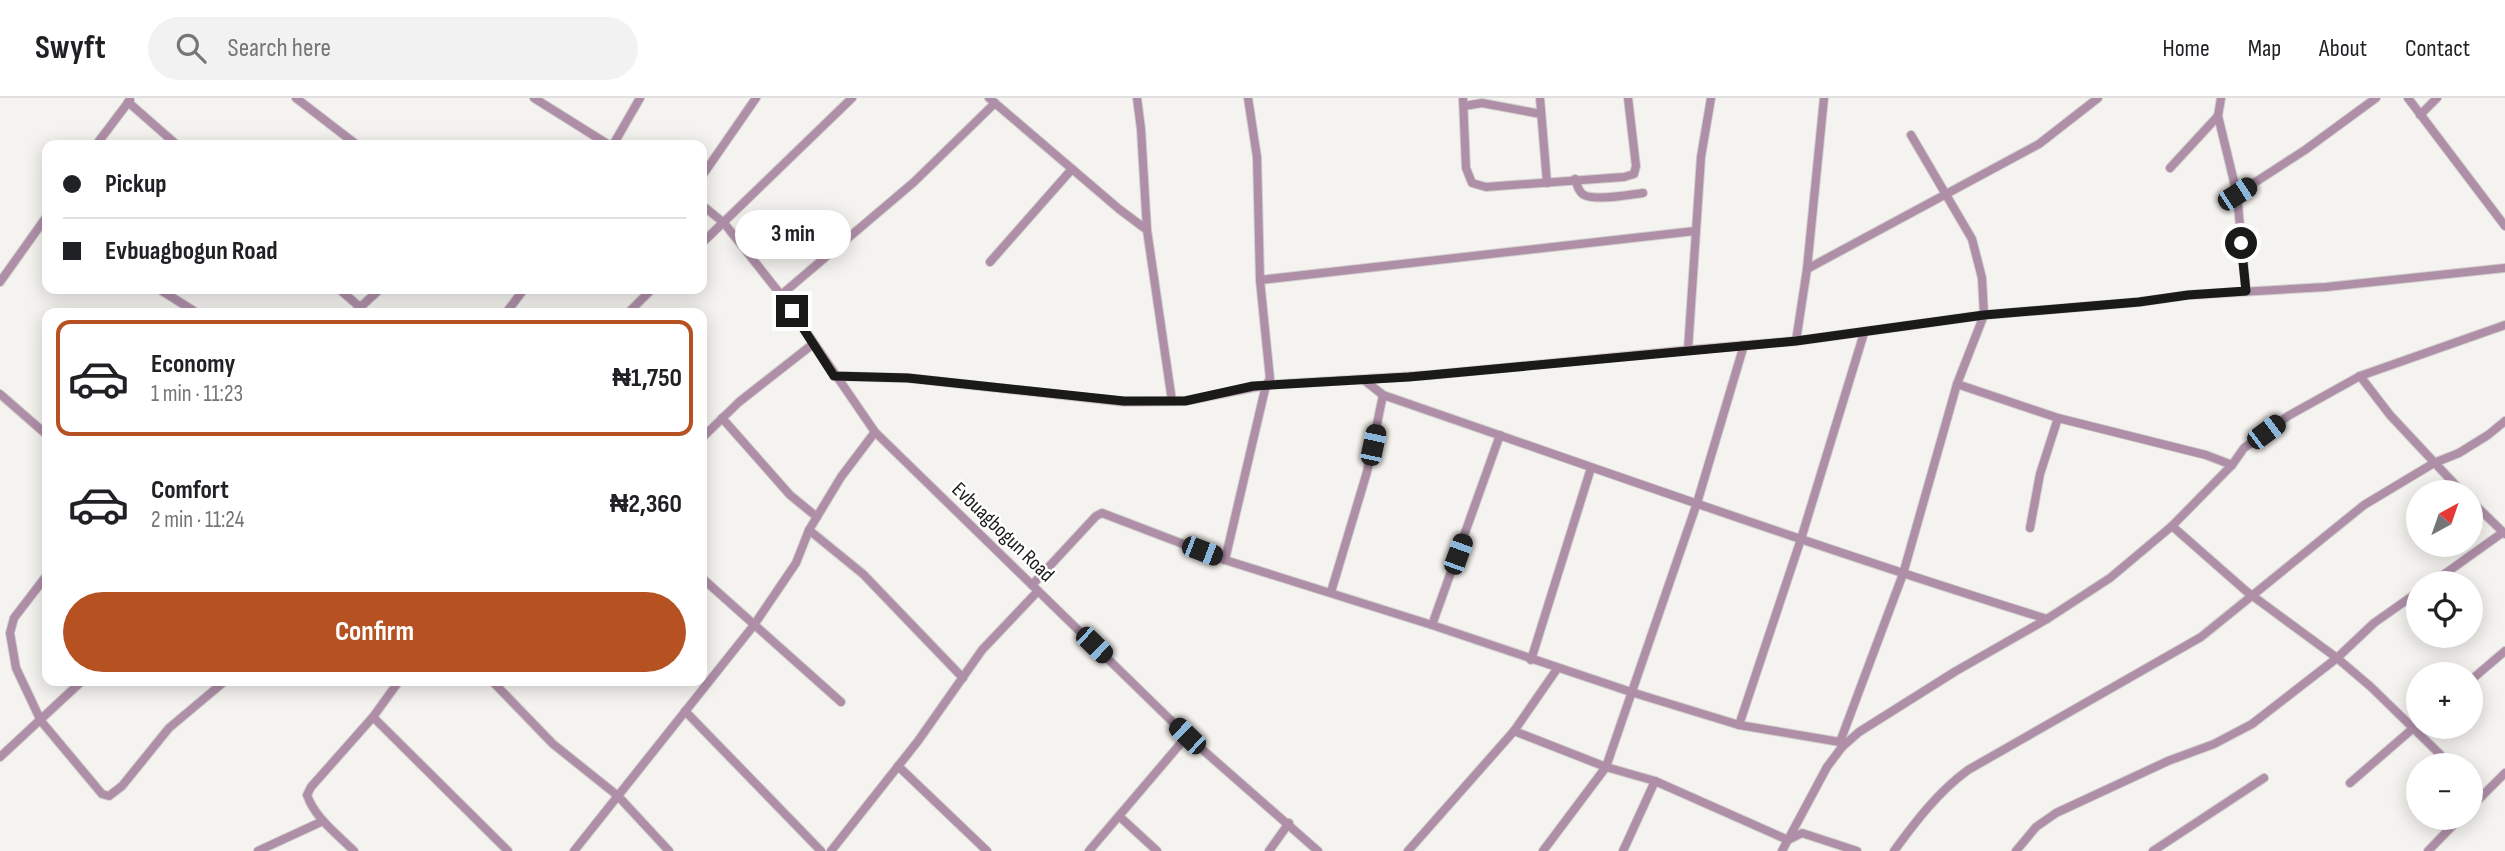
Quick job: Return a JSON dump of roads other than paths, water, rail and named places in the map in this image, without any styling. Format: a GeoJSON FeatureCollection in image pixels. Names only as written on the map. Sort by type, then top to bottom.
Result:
{"type":"FeatureCollection","features":[{"type":"Feature","properties":{"kind":"street"},"geometry":{"type":"LineString","coordinates":[[296,98],[351,140]]}},
{"type":"Feature","properties":{"kind":"street"},"geometry":{"type":"LineString","coordinates":[[534,98],[603,140]]}},
{"type":"Feature","properties":{"kind":"street"},"geometry":{"type":"LineString","coordinates":[[614,140],[640,98]]}},
{"type":"Feature","properties":{"kind":"street"},"geometry":{"type":"LineString","coordinates":[[707,169],[756,98]]}},
{"type":"Feature","properties":{"kind":"street"},"geometry":{"type":"LineString","coordinates":[[707,238],[852,98]]}},
{"type":"Feature","properties":{"kind":"street"},"geometry":{"type":"LineString","coordinates":[[1137,98],[1147,230],[1172,401]]}},
{"type":"Feature","properties":{"kind":"street"},"geometry":{"type":"LineString","coordinates":[[1225,560],[1266,385],[1270,379],[1260,280],[1256,157],[1248,98]]}},
{"type":"Feature","properties":{"kind":"street"},"geometry":{"type":"LineString","coordinates":[[1540,98],[1547,183]]}},
{"type":"Feature","properties":{"kind":"street"},"geometry":{"type":"LineString","coordinates":[[1541,114],[1464,102],[1466,168],[1472,183],[1486,187],[1634,174],[1636,166],[1628,98]]}},
{"type":"Feature","properties":{"kind":"street"},"geometry":{"type":"LineString","coordinates":[[1688,350],[1701,157],[1711,98]]}},
{"type":"Feature","properties":{"kind":"street"},"geometry":{"type":"LineString","coordinates":[[1796,341],[1807,269],[1824,98]]}},
{"type":"Feature","properties":{"kind":"street"},"geometry":{"type":"LineString","coordinates":[[1807,269],[2039,144],[2098,98]]}},
{"type":"Feature","properties":{"kind":"street"},"geometry":{"type":"LineString","coordinates":[[2221,98],[2218,116],[2237,194],[2246,291]]}},
{"type":"Feature","properties":{"kind":"street"},"geometry":{"type":"LineString","coordinates":[[2237,194],[2305,150],[2376,98]]}},
{"type":"Feature","properties":{"kind":"street"},"geometry":{"type":"LineString","coordinates":[[2408,98],[2505,226]]}},
{"type":"Feature","properties":{"kind":"street"},"geometry":{"type":"LineString","coordinates":[[2420,115],[2437,98]]}},
{"type":"Feature","properties":{"kind":"street"},"geometry":{"type":"LineString","coordinates":[[100,140],[130,100],[172,140]]}},
{"type":"Feature","properties":{"kind":"street"},"geometry":{"type":"LineString","coordinates":[[781,295],[914,182],[992,101],[1147,230]]}},
{"type":"Feature","properties":{"kind":"street"},"geometry":{"type":"LineString","coordinates":[[2170,169],[2218,116]]}},
{"type":"Feature","properties":{"kind":"street"},"geometry":{"type":"LineString","coordinates":[[1782,851],[1842,744],[1903,574],[1957,384],[1984,315],[1982,278],[1972,239],[1911,135]]}},
{"type":"Feature","properties":{"kind":"street"},"geometry":{"type":"LineString","coordinates":[[990,262],[1072,169]]}},
{"type":"Feature","properties":{"kind":"street"},"geometry":{"type":"LineString","coordinates":[[1575,179],[1584,195],[1602,197],[1643,193]]}},
{"type":"Feature","properties":{"kind":"street","name":"Evbuagbogun Road"},"geometry":{"type":"LineString","coordinates":[[707,209],[724,223],[781,295],[874,432],[1187,736],[1318,851]]}},
{"type":"Feature","properties":{"kind":"street"},"geometry":{"type":"LineString","coordinates":[[0,282],[42,223]]}},
{"type":"Feature","properties":{"kind":"street"},"geometry":{"type":"LineString","coordinates":[[1260,280],[1695,231]]}},
{"type":"Feature","properties":{"kind":"street"},"geometry":{"type":"LineString","coordinates":[[834,376],[908,378],[1124,401],[1185,401],[1266,385],[1364,380],[1796,341],[1984,315],[2139,302],[2188,295],[2326,287],[2505,268]]}},
{"type":"Feature","properties":{"kind":"street"},"geometry":{"type":"LineString","coordinates":[[167,294],[189,308]]}},
{"type":"Feature","properties":{"kind":"street"},"geometry":{"type":"LineString","coordinates":[[343,294],[355,308]]}},
{"type":"Feature","properties":{"kind":"street"},"geometry":{"type":"LineString","coordinates":[[359,308],[375,294]]}},
{"type":"Feature","properties":{"kind":"street"},"geometry":{"type":"LineString","coordinates":[[633,308],[647,294]]}},
{"type":"Feature","properties":{"kind":"street"},"geometry":{"type":"LineString","coordinates":[[831,851],[898,766],[982,650],[1096,516],[1102,513],[1225,560],[1432,625],[1557,669],[1739,725],[1842,744],[1875,721],[2047,619],[2110,578],[2172,526],[2232,465],[2244,449],[2288,416],[2360,376],[2505,325]]}},
{"type":"Feature","properties":{"kind":"street"},"geometry":{"type":"LineString","coordinates":[[1739,725],[1801,540],[1864,333]]}},
{"type":"Feature","properties":{"kind":"street"},"geometry":{"type":"LineString","coordinates":[[707,433],[813,344]]}},
{"type":"Feature","properties":{"kind":"street"},"geometry":{"type":"LineString","coordinates":[[1543,851],[1606,767],[1696,503],[1744,345]]}},
{"type":"Feature","properties":{"kind":"street"},"geometry":{"type":"LineString","coordinates":[[2360,376],[2390,415],[2450,480]]}},
{"type":"Feature","properties":{"kind":"street"},"geometry":{"type":"LineString","coordinates":[[1364,380],[1383,395],[1591,468],[1903,574],[2047,619]]}},
{"type":"Feature","properties":{"kind":"street"},"geometry":{"type":"LineString","coordinates":[[1957,384],[2058,418],[2206,455],[2232,465]]}},
{"type":"Feature","properties":{"kind":"street"},"geometry":{"type":"LineString","coordinates":[[0,394],[42,431]]}},
{"type":"Feature","properties":{"kind":"street"},"geometry":{"type":"LineString","coordinates":[[1331,592],[1367,472],[1383,395]]}},
{"type":"Feature","properties":{"kind":"street"},"geometry":{"type":"LineString","coordinates":[[722,418],[790,495],[817,517]]}},
{"type":"Feature","properties":{"kind":"street"},"geometry":{"type":"LineString","coordinates":[[2030,528],[2040,474],[2058,418]]}},
{"type":"Feature","properties":{"kind":"street"},"geometry":{"type":"LineString","coordinates":[[1894,851],[1923,812],[1950,783],[1968,770],[2201,637],[2364,505],[2434,463],[2459,453],[2505,421]]}},
{"type":"Feature","properties":{"kind":"street"},"geometry":{"type":"LineString","coordinates":[[707,684],[754,625],[796,564],[809,530],[841,477],[874,432]]}},
{"type":"Feature","properties":{"kind":"street"},"geometry":{"type":"LineString","coordinates":[[1432,625],[1500,435]]}},
{"type":"Feature","properties":{"kind":"street"},"geometry":{"type":"LineString","coordinates":[[1531,660],[1591,468]]}},
{"type":"Feature","properties":{"kind":"street"},"geometry":{"type":"LineString","coordinates":[[2449,571],[2504,533],[2483,513]]}},
{"type":"Feature","properties":{"kind":"street"},"geometry":{"type":"LineString","coordinates":[[2172,526],[2253,597],[2337,658],[2406,717]]}},
{"type":"Feature","properties":{"kind":"street"},"geometry":{"type":"LineString","coordinates":[[809,530],[863,575],[963,678]]}},
{"type":"Feature","properties":{"kind":"street"},"geometry":{"type":"LineString","coordinates":[[42,582],[14,618],[10,634],[16,668],[41,721],[102,794],[109,796],[122,786],[175,723],[219,686]]}},
{"type":"Feature","properties":{"kind":"street"},"geometry":{"type":"LineString","coordinates":[[707,583],[841,702]]}},
{"type":"Feature","properties":{"kind":"street"},"geometry":{"type":"LineString","coordinates":[[2016,851],[2036,827],[2056,813],[2168,761],[2214,744],[2252,724],[2337,658],[2374,622],[2406,600]]}},
{"type":"Feature","properties":{"kind":"street"},"geometry":{"type":"LineString","coordinates":[[2483,670],[2505,651]]}},
{"type":"Feature","properties":{"kind":"street"},"geometry":{"type":"LineString","coordinates":[[1408,851],[1514,731],[1557,669]]}},
{"type":"Feature","properties":{"kind":"street"},"geometry":{"type":"LineString","coordinates":[[0,757],[77,686]]}},
{"type":"Feature","properties":{"kind":"street"},"geometry":{"type":"LineString","coordinates":[[354,851],[323,821],[310,804],[307,795],[311,787],[373,717],[395,686]]}},
{"type":"Feature","properties":{"kind":"street"},"geometry":{"type":"LineString","coordinates":[[497,686],[553,744],[618,796],[669,851]]}},
{"type":"Feature","properties":{"kind":"street"},"geometry":{"type":"LineString","coordinates":[[574,851],[705,686]]}},
{"type":"Feature","properties":{"kind":"street"},"geometry":{"type":"LineString","coordinates":[[685,711],[821,851]]}},
{"type":"Feature","properties":{"kind":"street"},"geometry":{"type":"LineString","coordinates":[[373,717],[508,851]]}},
{"type":"Feature","properties":{"kind":"street"},"geometry":{"type":"LineString","coordinates":[[1514,731],[1606,767],[1655,781],[1788,840],[1802,834],[1857,851]]}},
{"type":"Feature","properties":{"kind":"street"},"geometry":{"type":"LineString","coordinates":[[2350,783],[2406,735]]}},
{"type":"Feature","properties":{"kind":"street"},"geometry":{"type":"LineString","coordinates":[[1089,851],[1187,736]]}},
{"type":"Feature","properties":{"kind":"street"},"geometry":{"type":"LineString","coordinates":[[2428,739],[2440,753]]}},
{"type":"Feature","properties":{"kind":"street"},"geometry":{"type":"LineString","coordinates":[[898,766],[987,851]]}},
{"type":"Feature","properties":{"kind":"street"},"geometry":{"type":"LineString","coordinates":[[2483,795],[2505,773]]}},
{"type":"Feature","properties":{"kind":"street"},"geometry":{"type":"LineString","coordinates":[[2153,851],[2264,778]]}},
{"type":"Feature","properties":{"kind":"street"},"geometry":{"type":"LineString","coordinates":[[1623,851],[1655,781]]}},
{"type":"Feature","properties":{"kind":"street"},"geometry":{"type":"LineString","coordinates":[[1119,816],[1157,851]]}},
{"type":"Feature","properties":{"kind":"street"},"geometry":{"type":"LineString","coordinates":[[258,851],[323,821]]}},
{"type":"Feature","properties":{"kind":"street"},"geometry":{"type":"LineString","coordinates":[[1269,851],[1289,823]]}},
{"type":"Feature","properties":{"kind":"street"},"geometry":{"type":"LineString","coordinates":[[2428,851],[2448,830]]}}]}
